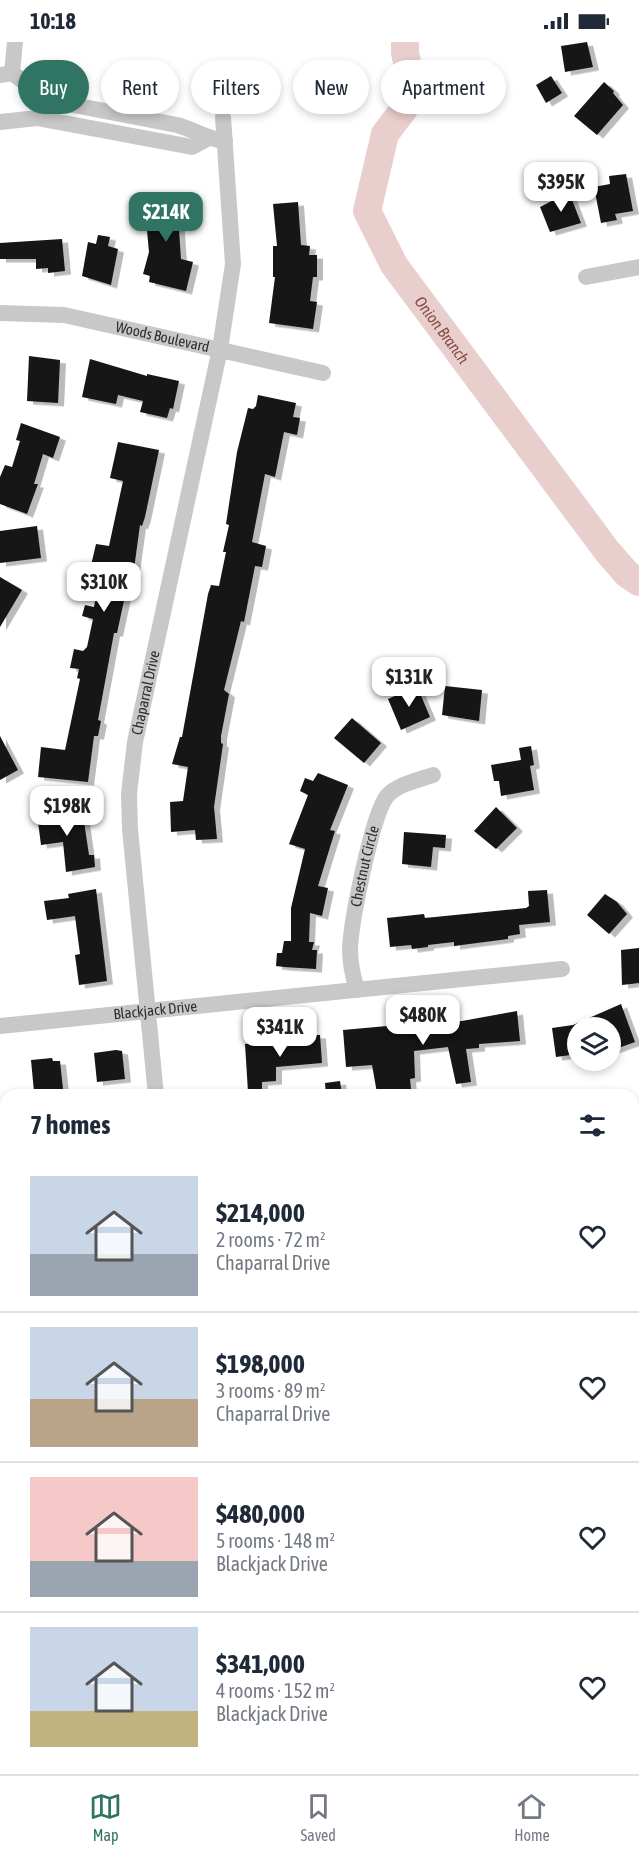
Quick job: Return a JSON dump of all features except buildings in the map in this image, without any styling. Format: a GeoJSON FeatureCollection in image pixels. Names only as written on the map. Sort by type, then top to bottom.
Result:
{"type":"FeatureCollection","features":[{"type":"Feature","properties":{"kind":"street"},"geometry":{"type":"LineString","coordinates":[[6,74],[15,42]]}},
{"type":"Feature","properties":{"kind":"street"},"geometry":{"type":"LineString","coordinates":[[89,110],[194,129],[207,139],[225,141]]}},
{"type":"Feature","properties":{"kind":"street"},"geometry":{"type":"LineString","coordinates":[[37,118],[38,114]]}},
{"type":"Feature","properties":{"kind":"street","name":"Chaparral Drive"},"geometry":{"type":"LineString","coordinates":[[156,1089],[130,829],[130,770],[220,350],[233,264],[223,117]]}},
{"type":"Feature","properties":{"kind":"street"},"geometry":{"type":"LineString","coordinates":[[0,122],[37,118],[123,136],[192,147],[207,139]]}},
{"type":"Feature","properties":{"kind":"street"},"geometry":{"type":"LineString","coordinates":[[586,277],[639,267]]}},
{"type":"Feature","properties":{"kind":"street","name":"Woods Boulevard"},"geometry":{"type":"LineString","coordinates":[[0,313],[64,315],[323,373]]}},
{"type":"Feature","properties":{"kind":"street","name":"Chestnut Circle"},"geometry":{"type":"LineString","coordinates":[[357,990],[351,970],[352,929],[376,817],[389,794],[401,786],[433,775]]}},
{"type":"Feature","properties":{"kind":"street","name":"Blackjack Drive"},"geometry":{"type":"LineString","coordinates":[[0,1026],[562,969]]}},
{"type":"Feature","properties":{"kind":"waterway","name":"Onion Branch"},"geometry":{"type":"LineString","coordinates":[[405,42],[411,80],[404,109],[385,134],[367,211],[394,265],[607,551],[627,574],[639,582]]}}]}
